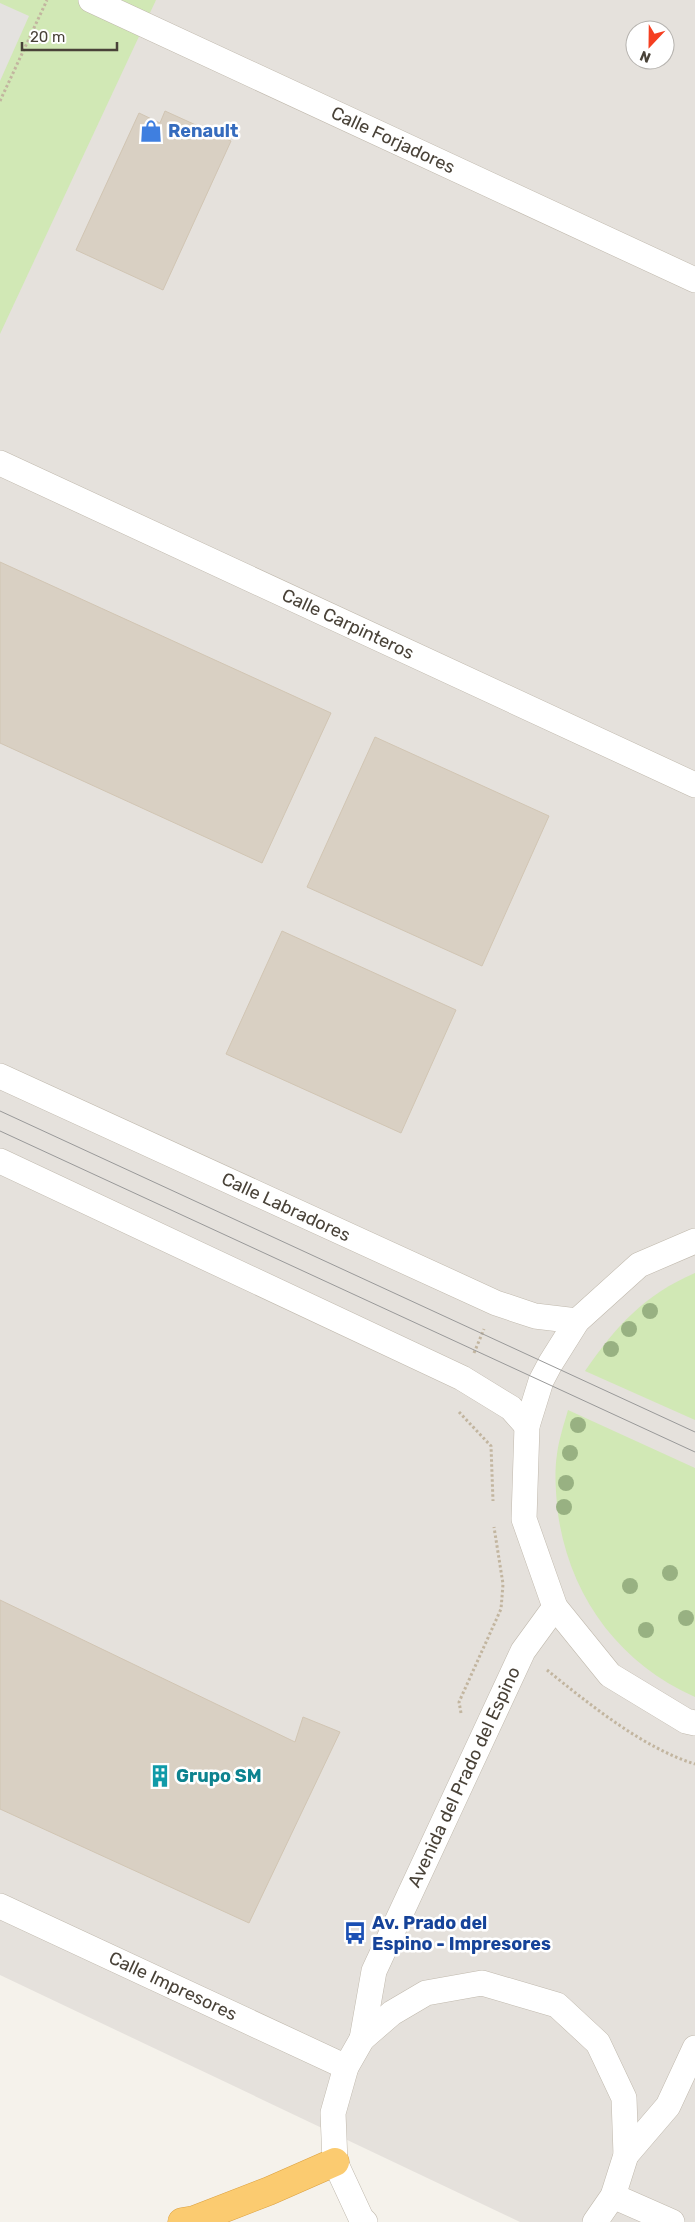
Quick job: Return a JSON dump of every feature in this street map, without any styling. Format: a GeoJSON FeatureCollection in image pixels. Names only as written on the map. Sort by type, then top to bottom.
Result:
{"type":"FeatureCollection","features":[{"type":"Feature","properties":{"kind":"highway"},"geometry":{"type":"LineString","coordinates":[[182,2222],[194,2220],[261,2194],[335,2162]]}},
{"type":"Feature","properties":{"kind":"street","name":"Calle Forjadores"},"geometry":{"type":"LineString","coordinates":[[91,0],[695,280]]}},
{"type":"Feature","properties":{"kind":"street","name":"Calle Carpinteros"},"geometry":{"type":"LineString","coordinates":[[0,463],[695,785]]}},
{"type":"Feature","properties":{"kind":"street","name":"Calle Labradores"},"geometry":{"type":"LineString","coordinates":[[0,1076],[496,1303],[535,1316],[577,1321]]}},
{"type":"Feature","properties":{"kind":"street"},"geometry":{"type":"LineString","coordinates":[[0,1161],[462,1378],[511,1408],[527,1426]]}},
{"type":"Feature","properties":{"kind":"street"},"geometry":{"type":"LineString","coordinates":[[695,1241],[639,1265],[577,1321],[550,1364],[541,1381],[527,1426],[524,1519],[555,1608],[610,1676],[686,1721],[695,1723]]}},
{"type":"Feature","properties":{"kind":"street","name":"Avenida del Prado del Espino"},"geometry":{"type":"LineString","coordinates":[[362,2039],[374,1971],[523,1651],[555,1608]]}},
{"type":"Feature","properties":{"kind":"street","name":"Calle Impresores"},"geometry":{"type":"LineString","coordinates":[[0,1906],[346,2067]]}},
{"type":"Feature","properties":{"kind":"street"},"geometry":{"type":"LineString","coordinates":[[363,2221],[335,2162],[332,2113],[346,2067],[362,2039],[392,2013],[426,1993],[482,1983],[557,2005],[598,2043],[624,2098],[626,2155],[612,2196],[595,2222]]}},
{"type":"Feature","properties":{"kind":"street"},"geometry":{"type":"LineString","coordinates":[[626,2155],[668,2106],[695,2048]]}},
{"type":"Feature","properties":{"kind":"street"},"geometry":{"type":"LineString","coordinates":[[612,2196],[672,2222]]}},
{"type":"Feature","properties":{"kind":"path"},"geometry":{"type":"LineString","coordinates":[[0,100],[47,0]]}},
{"type":"Feature","properties":{"kind":"path"},"geometry":{"type":"LineString","coordinates":[[493,1505],[491,1446],[453,1406],[462,1378],[496,1303]]}},
{"type":"Feature","properties":{"kind":"path"},"geometry":{"type":"LineString","coordinates":[[472,1761],[459,1702],[500,1609],[503,1584],[494,1525]]}},
{"type":"Feature","properties":{"kind":"path"},"geometry":{"type":"LineString","coordinates":[[523,1651],[599,1712],[676,1758],[695,1764]]}},
{"type":"Feature","properties":{"kind":"shaded area"},"geometry":{"type":"Polygon","coordinates":[[[0,0],[695,0],[695,2222],[520,2222],[0,1975],[0,0]]]}},
{"type":"Feature","properties":{"kind":"shaded area"},"geometry":{"type":"Polygon","coordinates":[[[0,3],[29,16],[0,81],[0,3]]]}},
{"type":"Feature","properties":{"kind":"green space"},"geometry":{"type":"Polygon","coordinates":[[[0,0],[156,0],[0,334],[0,0]]]}},
{"type":"Feature","properties":{"kind":"green space"},"geometry":{"type":"Polygon","coordinates":[[[695,1273],[695,1420],[585,1371],[608,1340],[632,1313],[661,1291],[695,1273]]]}},
{"type":"Feature","properties":{"kind":"green space"},"geometry":{"type":"Polygon","coordinates":[[[568,1410],[695,1468],[695,1697],[668,1683],[643,1666],[621,1646],[602,1624],[574,1573],[564,1544],[558,1514],[556,1484],[558,1448],[568,1410]]]}},
{"type":"Feature","properties":{"kind":"building"},"geometry":{"type":"Polygon","coordinates":[[[165,111],[231,141],[163,290],[76,250],[139,113],[160,123],[165,111]]]}},
{"type":"Feature","properties":{"kind":"building"},"geometry":{"type":"Polygon","coordinates":[[[0,562],[331,713],[262,863],[0,743],[0,562]]]}},
{"type":"Feature","properties":{"kind":"building"},"geometry":{"type":"Polygon","coordinates":[[[375,737],[549,816],[482,966],[307,887],[375,737]]]}},
{"type":"Feature","properties":{"kind":"building"},"geometry":{"type":"Polygon","coordinates":[[[282,931],[456,1010],[401,1133],[226,1054],[282,931]]]}},
{"type":"Feature","properties":{"kind":"building","name":"Grupo SM"},"geometry":{"type":"Polygon","coordinates":[[[0,1600],[295,1742],[303,1717],[340,1732],[249,1923],[0,1809],[0,1600]]]}},
{"type":"Feature","properties":{"kind":"tram line"},"geometry":{"type":"LineString","coordinates":[[0,1111],[695,1432]]}},
{"type":"Feature","properties":{"kind":"tram line"},"geometry":{"type":"LineString","coordinates":[[0,1131],[695,1452]]}},
{"type":"Feature","properties":{"kind":"place","name":"Renault"},"geometry":{"type":"Point","coordinates":[151,131]}},
{"type":"Feature","properties":{"kind":"place","name":"Grupo SM"},"geometry":{"type":"Point","coordinates":[160,1776]}},
{"type":"Feature","properties":{"kind":"place","name":"Av. Prado del Espino - Impresores"},"geometry":{"type":"Point","coordinates":[355,1933]}}]}
